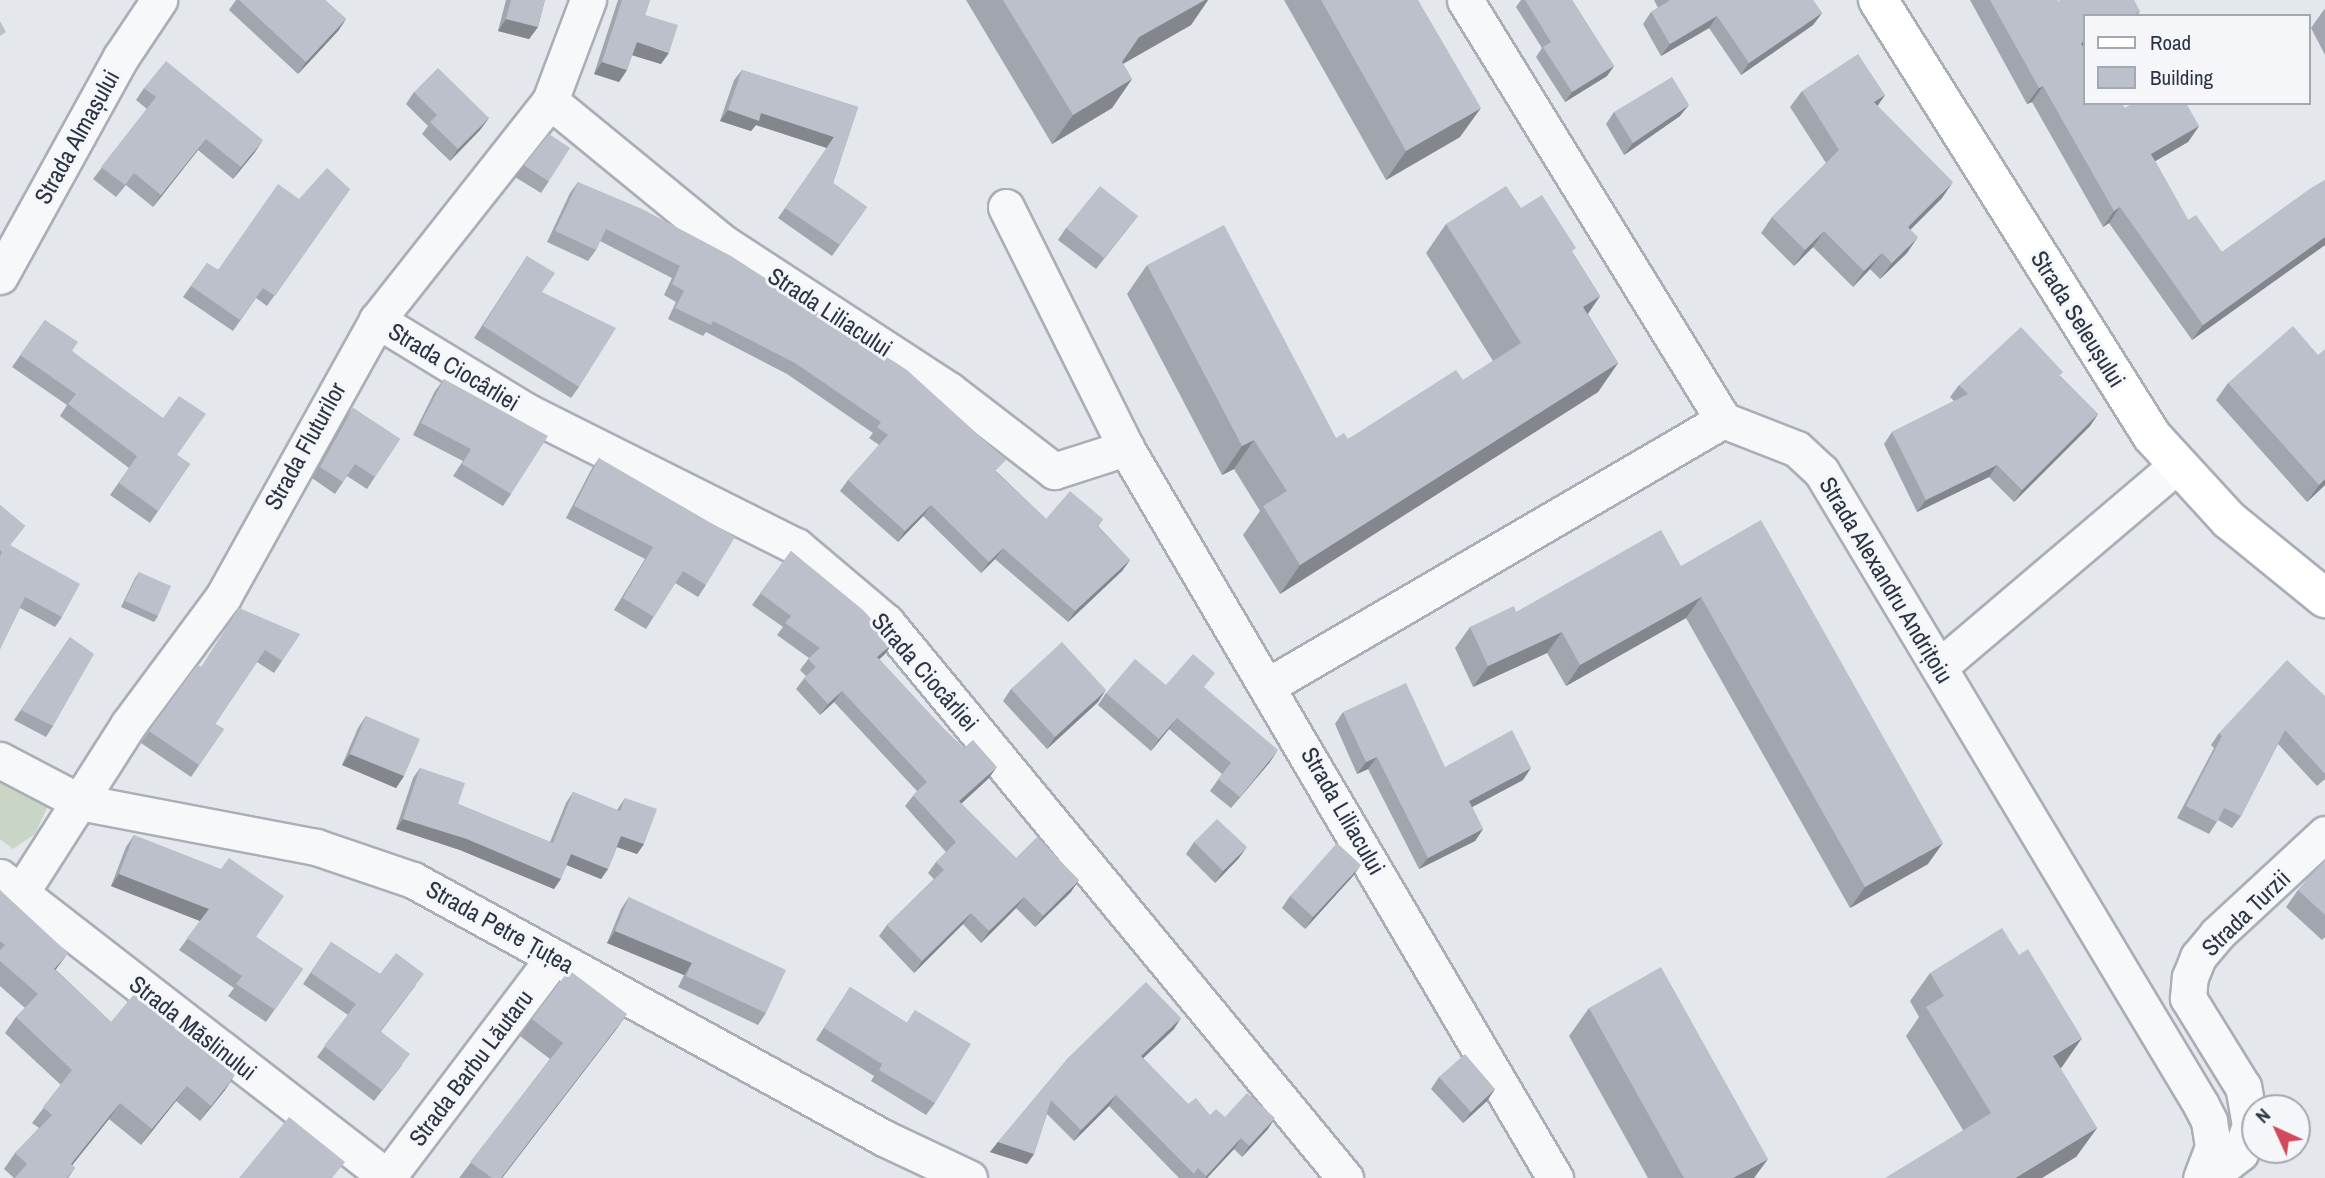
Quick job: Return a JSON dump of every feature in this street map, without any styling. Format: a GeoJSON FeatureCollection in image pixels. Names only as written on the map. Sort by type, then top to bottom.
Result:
{"type":"FeatureCollection","features":[{"type":"Feature","properties":{"kind":"main road","name":"Strada Seleușului"},"geometry":{"type":"LineString","coordinates":[[1878,0],[2152,436],[2229,520],[2325,598]]}},
{"type":"Feature","properties":{"kind":"street","name":"Strada Almașului"},"geometry":{"type":"LineString","coordinates":[[0,276],[121,57],[159,0]]}},
{"type":"Feature","properties":{"kind":"street","name":"Strada Fluturilor"},"geometry":{"type":"LineString","coordinates":[[10,885],[80,802],[128,725],[223,597],[376,320],[550,101],[588,0]]}},
{"type":"Feature","properties":{"kind":"street"},"geometry":{"type":"LineString","coordinates":[[1269,685],[1723,420],[1465,0]]}},
{"type":"Feature","properties":{"kind":"street","name":"Strada Liliacului"},"geometry":{"type":"LineString","coordinates":[[550,101],[722,242],[949,390],[1054,471],[1126,447]]}},
{"type":"Feature","properties":{"kind":"street","name":"Strada Liliacului"},"geometry":{"type":"LineString","coordinates":[[1006,206],[1126,447],[1269,685],[1555,1178]]}},
{"type":"Feature","properties":{"kind":"street","name":"Strada Ciocârliei"},"geometry":{"type":"LineString","coordinates":[[376,320],[526,411],[796,546],[886,622],[1345,1178]]}},
{"type":"Feature","properties":{"kind":"street","name":"Strada Alexandru Andrițoiu"},"geometry":{"type":"LineString","coordinates":[[1723,420],[1797,449],[1821,471],[2209,1121],[2213,1147],[2202,1178]]}},
{"type":"Feature","properties":{"kind":"street"},"geometry":{"type":"LineString","coordinates":[[1939,667],[2177,466]]}},
{"type":"Feature","properties":{"kind":"street","name":"Strada Petre Țuțea"},"geometry":{"type":"LineString","coordinates":[[0,760],[80,802],[316,846],[413,880],[884,1138],[969,1178]]}},
{"type":"Feature","properties":{"kind":"street","name":"Strada Turzii"},"geometry":{"type":"LineString","coordinates":[[2208,1178],[2240,1153],[2250,1125],[2243,1087],[2188,998],[2190,977],[2198,957],[2217,934],[2325,834]]}},
{"type":"Feature","properties":{"kind":"street","name":"Strada Măslinului"},"geometry":{"type":"LineString","coordinates":[[10,885],[387,1178]]}},
{"type":"Feature","properties":{"kind":"street","name":"Strada Barbu Lăutaru"},"geometry":{"type":"LineString","coordinates":[[387,1178],[554,957]]}},
{"type":"Feature","properties":{"kind":"green space"},"geometry":{"type":"Polygon","coordinates":[[[0,770],[37,793],[47,808],[35,834],[13,849],[0,839],[0,770]]]}},
{"type":"Feature","properties":{"kind":"building"},"geometry":{"type":"Polygon","coordinates":[[[239,0],[325,0],[346,19],[306,62],[239,0]]]}},
{"type":"Feature","properties":{"kind":"building"},"geometry":{"type":"Polygon","coordinates":[[[511,0],[545,0],[538,27],[506,19],[511,0]]]}},
{"type":"Feature","properties":{"kind":"building"},"geometry":{"type":"Polygon","coordinates":[[[622,0],[650,0],[645,15],[678,25],[669,53],[637,42],[627,70],[602,62],[622,0]]]}},
{"type":"Feature","properties":{"kind":"building"},"geometry":{"type":"Polygon","coordinates":[[[1003,0],[1205,0],[1139,37],[1122,62],[1132,79],[1073,115],[1003,0]]]}},
{"type":"Feature","properties":{"kind":"building"},"geometry":{"type":"Polygon","coordinates":[[[1321,0],[1418,0],[1481,108],[1406,151],[1321,0]]]}},
{"type":"Feature","properties":{"kind":"building"},"geometry":{"type":"Polygon","coordinates":[[[1525,0],[1572,0],[1614,66],[1572,92],[1543,47],[1551,42],[1525,0]]]}},
{"type":"Feature","properties":{"kind":"building"},"geometry":{"type":"Polygon","coordinates":[[[1669,0],[1813,0],[1822,13],[1749,63],[1717,16],[1670,44],[1651,12],[1669,0]]]}},
{"type":"Feature","properties":{"kind":"building"},"geometry":{"type":"Polygon","coordinates":[[[1990,0],[2134,0],[2140,11],[2135,14],[2084,14],[2084,42],[2081,43],[2084,50],[2084,105],[2123,105],[2125,108],[2130,105],[2187,105],[2199,126],[2151,154],[2188,220],[2196,215],[2222,252],[2325,180],[2325,237],[2203,325],[2120,207],[2114,211],[2043,86],[2039,88],[1990,0]]]}},
{"type":"Feature","properties":{"kind":"building"},"geometry":{"type":"Polygon","coordinates":[[[0,21],[6,32],[0,36],[0,21]]]}},
{"type":"Feature","properties":{"kind":"building"},"geometry":{"type":"Polygon","coordinates":[[[1858,54],[1885,95],[1874,102],[1953,182],[1908,227],[1918,237],[1892,263],[1882,253],[1864,271],[1824,231],[1805,250],[1772,217],[1839,150],[1802,91],[1858,54]]]}},
{"type":"Feature","properties":{"kind":"building"},"geometry":{"type":"Polygon","coordinates":[[[166,61],[263,140],[241,167],[206,139],[161,195],[134,173],[125,185],[101,167],[156,97],[144,88],[166,61]]]}},
{"type":"Feature","properties":{"kind":"building"},"geometry":{"type":"Polygon","coordinates":[[[438,68],[489,118],[458,149],[430,122],[437,115],[414,92],[438,68]]]}},
{"type":"Feature","properties":{"kind":"building"},"geometry":{"type":"Polygon","coordinates":[[[742,70],[858,107],[833,183],[867,207],[840,245],[785,208],[834,137],[761,113],[759,121],[728,110],[742,70]]]}},
{"type":"Feature","properties":{"kind":"building"},"geometry":{"type":"Polygon","coordinates":[[[1672,77],[1689,105],[1633,143],[1614,112],[1672,77]]]}},
{"type":"Feature","properties":{"kind":"building"},"geometry":{"type":"Polygon","coordinates":[[[549,134],[570,148],[549,181],[524,165],[549,134]]]}},
{"type":"Feature","properties":{"kind":"building"},"geometry":{"type":"Polygon","coordinates":[[[327,168],[350,189],[275,296],[263,288],[240,320],[191,286],[207,263],[218,270],[278,184],[299,199],[327,168]]]}},
{"type":"Feature","properties":{"kind":"building"},"geometry":{"type":"Polygon","coordinates":[[[578,182],[642,209],[731,256],[907,370],[1006,460],[995,471],[1046,519],[1070,491],[1103,519],[1097,526],[1130,560],[1075,611],[1003,548],[989,562],[931,505],[905,531],[848,480],[888,435],[877,427],[881,422],[795,363],[713,321],[711,325],[675,308],[684,291],[672,284],[680,266],[606,229],[596,250],[555,231],[578,182]]]}},
{"type":"Feature","properties":{"kind":"building"},"geometry":{"type":"Polygon","coordinates":[[[1100,186],[1138,216],[1104,258],[1066,228],[1100,186]]]}},
{"type":"Feature","properties":{"kind":"building"},"geometry":{"type":"Polygon","coordinates":[[[1506,186],[1521,208],[1542,195],[1576,248],[1572,251],[1600,296],[1583,307],[1618,363],[1300,565],[1263,506],[1287,491],[1254,440],[1242,446],[1147,265],[1224,225],[1336,438],[1344,433],[1348,439],[1456,370],[1463,380],[1521,343],[1446,224],[1506,186]]]}},
{"type":"Feature","properties":{"kind":"building"},"geometry":{"type":"Polygon","coordinates":[[[527,256],[555,273],[542,292],[616,328],[579,387],[483,326],[527,256]]]}},
{"type":"Feature","properties":{"kind":"building"},"geometry":{"type":"Polygon","coordinates":[[[45,320],[78,342],[72,351],[163,418],[179,396],[206,414],[177,455],[190,464],[158,511],[119,483],[137,456],[68,404],[76,394],[20,355],[45,320]]]}},
{"type":"Feature","properties":{"kind":"building"},"geometry":{"type":"Polygon","coordinates":[[[2293,326],[2318,355],[2325,349],[2325,479],[2319,485],[2228,383],[2293,326]]]}},
{"type":"Feature","properties":{"kind":"building"},"geometry":{"type":"Polygon","coordinates":[[[2021,327],[2063,372],[2059,376],[2098,414],[2022,490],[1997,465],[1926,500],[1892,432],[1968,394],[1959,385],[2021,327]]]}},
{"type":"Feature","properties":{"kind":"building"},"geometry":{"type":"Polygon","coordinates":[[[444,379],[548,436],[511,494],[462,464],[471,449],[421,423],[444,379]]]}},
{"type":"Feature","properties":{"kind":"building"},"geometry":{"type":"Polygon","coordinates":[[[353,408],[400,439],[375,477],[355,464],[343,482],[320,467],[353,408]]]}},
{"type":"Feature","properties":{"kind":"building"},"geometry":{"type":"Polygon","coordinates":[[[599,458],[735,537],[706,585],[683,571],[654,617],[623,598],[653,547],[574,506],[599,458]]]}},
{"type":"Feature","properties":{"kind":"building"},"geometry":{"type":"Polygon","coordinates":[[[0,505],[25,526],[10,545],[80,584],[62,617],[25,597],[0,649],[2,552],[0,505]]]}},
{"type":"Feature","properties":{"kind":"building"},"geometry":{"type":"Polygon","coordinates":[[[1761,520],[1943,843],[1865,887],[1701,597],[1580,665],[1562,632],[1488,666],[1470,627],[1514,606],[1516,612],[1661,530],[1681,566],[1761,520]]]}},
{"type":"Feature","properties":{"kind":"building"},"geometry":{"type":"Polygon","coordinates":[[[791,551],[863,610],[893,643],[877,657],[937,722],[964,748],[973,740],[997,767],[959,801],[1016,858],[1037,837],[1079,880],[1043,916],[1024,897],[989,931],[971,913],[922,961],[887,925],[944,870],[936,862],[956,842],[913,795],[927,782],[842,691],[828,704],[804,678],[816,667],[808,659],[820,648],[785,623],[791,616],[760,593],[791,551]]]}},
{"type":"Feature","properties":{"kind":"building"},"geometry":{"type":"Polygon","coordinates":[[[139,572],[171,586],[158,616],[125,601],[139,572]]]}},
{"type":"Feature","properties":{"kind":"building"},"geometry":{"type":"Polygon","coordinates":[[[239,608],[300,634],[282,661],[265,650],[215,724],[224,729],[199,765],[149,731],[197,665],[201,667],[239,608]]]}},
{"type":"Feature","properties":{"kind":"building"},"geometry":{"type":"Polygon","coordinates":[[[70,637],[94,654],[53,726],[21,710],[70,637]]]}},
{"type":"Feature","properties":{"kind":"building"},"geometry":{"type":"Polygon","coordinates":[[[1062,642],[1106,690],[1055,737],[1011,689],[1062,642]]]}},
{"type":"Feature","properties":{"kind":"building"},"geometry":{"type":"Polygon","coordinates":[[[1193,654],[1215,673],[1204,687],[1278,750],[1240,797],[1218,779],[1231,763],[1177,718],[1159,739],[1106,693],[1135,659],[1166,685],[1193,654]]]}},
{"type":"Feature","properties":{"kind":"building"},"geometry":{"type":"Polygon","coordinates":[[[2287,660],[2325,696],[2325,774],[2285,730],[2241,816],[2224,808],[2217,822],[2186,806],[2222,736],[2219,733],[2287,660]]]}},
{"type":"Feature","properties":{"kind":"building"},"geometry":{"type":"Polygon","coordinates":[[[1406,683],[1445,767],[1512,730],[1531,768],[1469,801],[1483,829],[1428,858],[1377,757],[1366,762],[1343,712],[1406,683]]]}},
{"type":"Feature","properties":{"kind":"building"},"geometry":{"type":"Polygon","coordinates":[[[366,716],[420,739],[404,776],[350,754],[366,716]]]}},
{"type":"Feature","properties":{"kind":"building"},"geometry":{"type":"Polygon","coordinates":[[[420,768],[465,783],[458,804],[553,843],[573,792],[620,811],[625,798],[657,809],[644,844],[621,836],[608,869],[571,854],[561,879],[467,839],[403,819],[420,768]]]}},
{"type":"Feature","properties":{"kind":"building"},"geometry":{"type":"Polygon","coordinates":[[[1217,819],[1247,847],[1223,871],[1194,842],[1217,819]]]}},
{"type":"Feature","properties":{"kind":"building"},"geometry":{"type":"Polygon","coordinates":[[[134,835],[221,869],[229,858],[284,896],[256,937],[303,969],[275,1010],[236,984],[242,976],[187,938],[209,909],[119,874],[134,835]]]}},
{"type":"Feature","properties":{"kind":"building"},"geometry":{"type":"Polygon","coordinates":[[[1337,843],[1361,865],[1313,917],[1290,896],[1337,843]]]}},
{"type":"Feature","properties":{"kind":"building"},"geometry":{"type":"Polygon","coordinates":[[[2325,860],[2325,915],[2298,890],[2325,860]]]}},
{"type":"Feature","properties":{"kind":"building"},"geometry":{"type":"Polygon","coordinates":[[[0,890],[68,953],[54,969],[111,1022],[134,994],[235,1075],[211,1106],[187,1086],[152,1129],[120,1103],[71,1164],[75,1168],[66,1178],[15,1178],[27,1164],[15,1153],[52,1115],[43,1107],[72,1070],[16,1017],[38,994],[0,961],[0,950],[5,945],[0,941],[0,890]]]}},
{"type":"Feature","properties":{"kind":"building"},"geometry":{"type":"Polygon","coordinates":[[[629,897],[786,970],[766,1013],[686,976],[692,963],[615,931],[629,897]]]}},
{"type":"Feature","properties":{"kind":"building"},"geometry":{"type":"Polygon","coordinates":[[[2002,928],[2019,955],[2028,949],[2082,1038],[2053,1056],[2097,1128],[2015,1178],[1885,1178],[1991,1113],[1926,1007],[1944,996],[1930,973],[2002,928]]]}},
{"type":"Feature","properties":{"kind":"building"},"geometry":{"type":"Polygon","coordinates":[[[331,942],[380,974],[396,953],[424,974],[380,1031],[410,1054],[382,1090],[324,1046],[356,1004],[311,973],[331,942]]]}},
{"type":"Feature","properties":{"kind":"building"},"geometry":{"type":"Polygon","coordinates":[[[1661,967],[1768,1159],[1733,1178],[1684,1178],[1589,1008],[1661,967]]]}},
{"type":"Feature","properties":{"kind":"building"},"geometry":{"type":"Polygon","coordinates":[[[569,970],[627,1014],[501,1178],[492,1178],[470,1162],[563,1043],[532,1019],[569,970]]]}},
{"type":"Feature","properties":{"kind":"building"},"geometry":{"type":"Polygon","coordinates":[[[1146,982],[1181,1018],[1141,1056],[1188,1104],[1196,1098],[1210,1115],[1216,1109],[1225,1117],[1247,1093],[1275,1118],[1249,1146],[1241,1138],[1206,1176],[1198,1168],[1194,1174],[1116,1095],[1081,1130],[1051,1100],[1034,1154],[998,1142],[1069,1057],[1146,982]]]}},
{"type":"Feature","properties":{"kind":"building"},"geometry":{"type":"Polygon","coordinates":[[[850,987],[907,1023],[915,1010],[971,1044],[935,1103],[879,1070],[882,1064],[824,1028],[850,987]]]}},
{"type":"Feature","properties":{"kind":"building"},"geometry":{"type":"Polygon","coordinates":[[[1465,1054],[1495,1089],[1471,1112],[1439,1077],[1465,1054]]]}},
{"type":"Feature","properties":{"kind":"building"},"geometry":{"type":"Polygon","coordinates":[[[289,1117],[345,1162],[332,1178],[239,1178],[289,1117]]]}}]}
